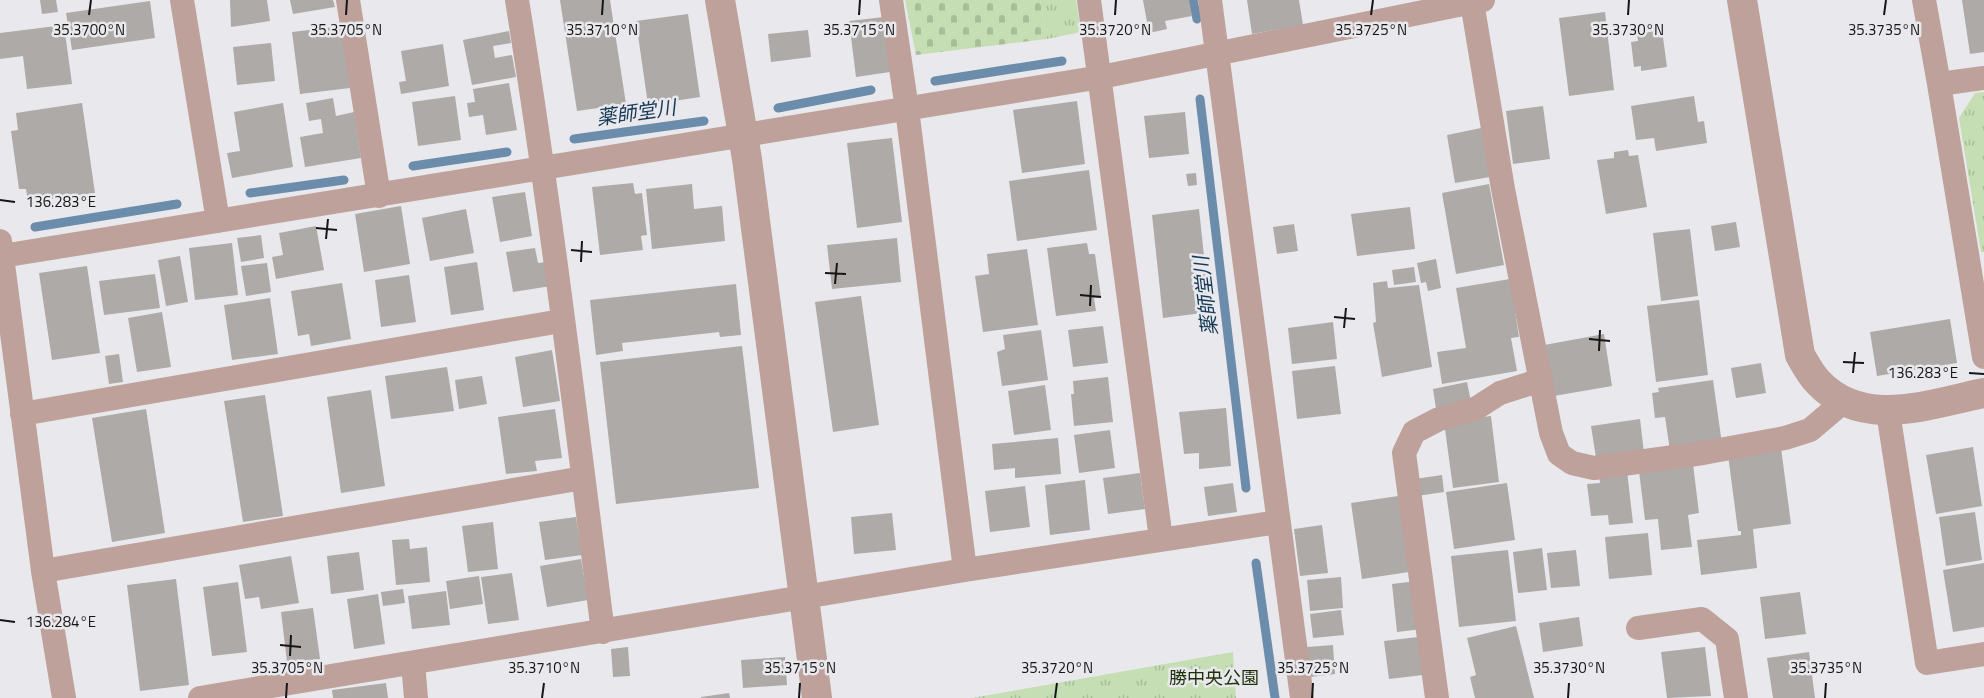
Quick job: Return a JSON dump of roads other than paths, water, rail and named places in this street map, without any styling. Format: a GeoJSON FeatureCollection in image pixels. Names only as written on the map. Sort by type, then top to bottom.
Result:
{"type":"FeatureCollection","features":[{"type":"Feature","properties":{"kind":"street"},"geometry":{"type":"LineString","coordinates":[[182,0],[218,221]]}},
{"type":"Feature","properties":{"kind":"street"},"geometry":{"type":"LineString","coordinates":[[348,0],[379,196]]}},
{"type":"Feature","properties":{"kind":"street"},"geometry":{"type":"LineString","coordinates":[[517,0],[544,167],[561,321],[603,632]]}},
{"type":"Feature","properties":{"kind":"street"},"geometry":{"type":"LineString","coordinates":[[720,0],[744,134],[817,698]]}},
{"type":"Feature","properties":{"kind":"street"},"geometry":{"type":"LineString","coordinates":[[891,0],[907,109],[965,570]]}},
{"type":"Feature","properties":{"kind":"street"},"geometry":{"type":"LineString","coordinates":[[1089,0],[1101,76],[1161,539]]}},
{"type":"Feature","properties":{"kind":"street"},"geometry":{"type":"LineString","coordinates":[[1210,0],[1302,698]]}},
{"type":"Feature","properties":{"kind":"street"},"geometry":{"type":"LineString","coordinates":[[1742,0],[1800,355],[1817,382],[1843,402],[1866,410],[1888,412],[1984,393]]}},
{"type":"Feature","properties":{"kind":"street"},"geometry":{"type":"LineString","coordinates":[[1924,0],[1984,357]]}},
{"type":"Feature","properties":{"kind":"street"},"geometry":{"type":"LineString","coordinates":[[64,698],[43,571],[1,249],[218,221],[907,109],[1219,55],[1478,1],[1503,189],[1551,433],[1559,454],[1572,463],[1594,468],[1703,453],[1785,438],[1810,430],[1843,402]]}},
{"type":"Feature","properties":{"kind":"street"},"geometry":{"type":"LineString","coordinates":[[1939,84],[1984,78]]}},
{"type":"Feature","properties":{"kind":"street"},"geometry":{"type":"LineString","coordinates":[[22,414],[561,321]]}},
{"type":"Feature","properties":{"kind":"street"},"geometry":{"type":"LineString","coordinates":[[1437,698],[1404,453],[1414,432],[1439,419],[1475,409],[1500,393],[1540,380]]}},
{"type":"Feature","properties":{"kind":"street"},"geometry":{"type":"LineString","coordinates":[[1888,412],[1927,663],[1984,654]]}},
{"type":"Feature","properties":{"kind":"street"},"geometry":{"type":"LineString","coordinates":[[43,571],[583,478]]}},
{"type":"Feature","properties":{"kind":"street"},"geometry":{"type":"LineString","coordinates":[[200,698],[965,570],[1278,522]]}},
{"type":"Feature","properties":{"kind":"street"},"geometry":{"type":"LineString","coordinates":[[1638,628],[1702,619],[1727,639],[1737,698]]}},
{"type":"Feature","properties":{"kind":"street"},"geometry":{"type":"LineString","coordinates":[[413,663],[416,698]]}},
{"type":"Feature","properties":{"kind":"waterway"},"geometry":{"type":"LineString","coordinates":[[1193,0],[1197,19]]}},
{"type":"Feature","properties":{"kind":"waterway","name":"薬師堂川"},"geometry":{"type":"LineString","coordinates":[[935,81],[1062,61]]}},
{"type":"Feature","properties":{"kind":"waterway","name":"薬師堂川"},"geometry":{"type":"LineString","coordinates":[[778,108],[871,90]]}},
{"type":"Feature","properties":{"kind":"waterway","name":"薬師堂川"},"geometry":{"type":"LineString","coordinates":[[1200,99],[1246,488]]}},
{"type":"Feature","properties":{"kind":"waterway","name":"薬師堂川"},"geometry":{"type":"LineString","coordinates":[[574,139],[704,121]]}},
{"type":"Feature","properties":{"kind":"waterway","name":"薬師堂川"},"geometry":{"type":"LineString","coordinates":[[413,166],[507,152]]}},
{"type":"Feature","properties":{"kind":"waterway","name":"薬師堂川"},"geometry":{"type":"LineString","coordinates":[[250,193],[344,180]]}},
{"type":"Feature","properties":{"kind":"waterway","name":"薬師堂川"},"geometry":{"type":"LineString","coordinates":[[35,227],[177,204]]}},
{"type":"Feature","properties":{"kind":"waterway","name":"薬師堂川"},"geometry":{"type":"LineString","coordinates":[[1256,563],[1275,698]]}},
{"type":"Feature","properties":{"kind":"park label","name":"勝中央公園"},"geometry":{"type":"Point","coordinates":[1214,677]}}]}
